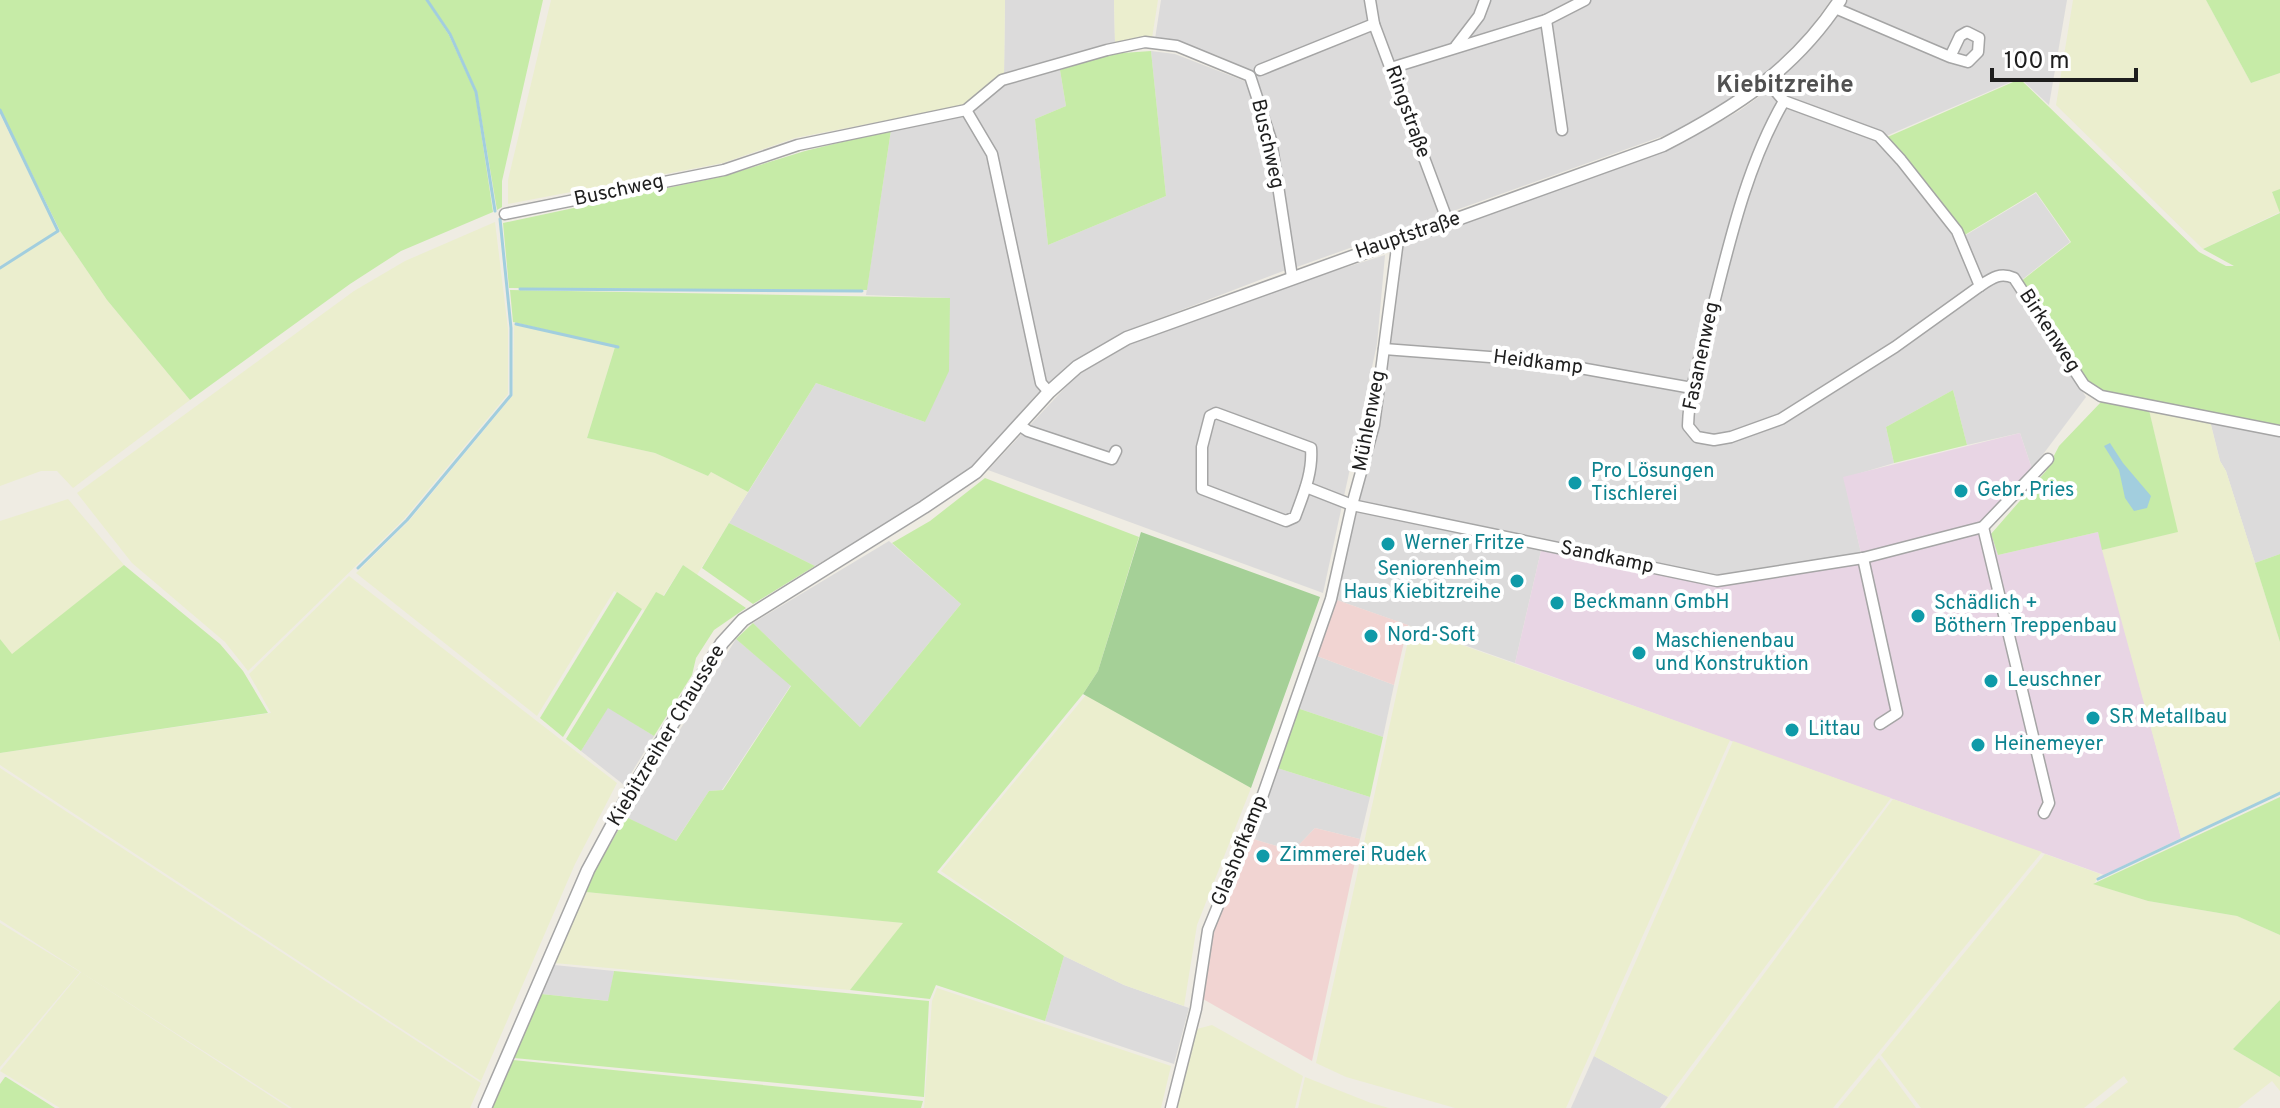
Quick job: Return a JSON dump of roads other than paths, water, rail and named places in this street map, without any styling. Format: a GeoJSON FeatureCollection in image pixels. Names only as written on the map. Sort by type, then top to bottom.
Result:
{"type":"FeatureCollection","features":[{"type":"Feature","properties":{"kind":"street","name":"Ringstraße"},"geometry":{"type":"LineString","coordinates":[[1370,0],[1374,24],[1448,222]]}},
{"type":"Feature","properties":{"kind":"street"},"geometry":{"type":"LineString","coordinates":[[1455,48],[1479,16],[1485,0]]}},
{"type":"Feature","properties":{"kind":"street"},"geometry":{"type":"LineString","coordinates":[[1391,68],[1546,20],[1585,0]]}},
{"type":"Feature","properties":{"kind":"street"},"geometry":{"type":"LineString","coordinates":[[1838,4],[1950,57]]}},
{"type":"Feature","properties":{"kind":"street","name":"Hauptstraße"},"geometry":{"type":"LineString","coordinates":[[976,472],[1049,392],[1077,367],[1127,338],[1663,145],[1707,123],[1750,96],[1806,45],[1838,4]]}},
{"type":"Feature","properties":{"kind":"street"},"geometry":{"type":"LineString","coordinates":[[1546,20],[1562,130]]}},
{"type":"Feature","properties":{"kind":"street"},"geometry":{"type":"LineString","coordinates":[[1260,70],[1374,24]]}},
{"type":"Feature","properties":{"kind":"street","name":"Buschweg"},"geometry":{"type":"LineString","coordinates":[[505,214],[724,170],[798,145],[966,110],[1002,80],[1145,42],[1177,46],[1250,76],[1271,140],[1292,277]]}},
{"type":"Feature","properties":{"kind":"street"},"geometry":{"type":"LineString","coordinates":[[1767,81],[1784,101],[1879,136],[1957,231],[1980,286]]}},
{"type":"Feature","properties":{"kind":"street","name":"Fasanenweg"},"geometry":{"type":"LineString","coordinates":[[1784,101],[1773,120],[1736,217],[1692,388],[1688,426],[1697,437],[1714,440],[1731,437],[1781,419],[1895,347],[1980,286]]}},
{"type":"Feature","properties":{"kind":"street"},"geometry":{"type":"LineString","coordinates":[[966,110],[992,154],[1041,383],[1049,392]]}},
{"type":"Feature","properties":{"kind":"street","name":"Mühlenweg"},"geometry":{"type":"LineString","coordinates":[[1331,599],[1374,425],[1398,240]]}},
{"type":"Feature","properties":{"kind":"street","name":"Birkenweg"},"geometry":{"type":"LineString","coordinates":[[1980,286],[1996,276],[2006,274],[2014,278],[2084,385],[2101,396],[2280,431]]}},
{"type":"Feature","properties":{"kind":"street","name":"Heidkamp"},"geometry":{"type":"LineString","coordinates":[[1384,349],[1541,361],[1692,388]]}},
{"type":"Feature","properties":{"kind":"street"},"geometry":{"type":"LineString","coordinates":[[1216,413],[1311,448],[1312,461],[1306,487],[1295,517],[1286,521],[1202,489],[1202,447],[1210,416],[1216,413]]}},
{"type":"Feature","properties":{"kind":"street"},"geometry":{"type":"LineString","coordinates":[[1019,425],[1028,431],[1112,459],[1116,451]]}},
{"type":"Feature","properties":{"kind":"street"},"geometry":{"type":"LineString","coordinates":[[2044,813],[2049,803],[1983,527],[2048,459]]}},
{"type":"Feature","properties":{"kind":"street","name":"Kiebitzreiher Chaussee"},"geometry":{"type":"LineString","coordinates":[[485,1108],[588,870],[627,798],[722,643],[758,609],[976,472]]}},
{"type":"Feature","properties":{"kind":"street","name":"Sandkamp"},"geometry":{"type":"LineString","coordinates":[[1306,487],[1352,505],[1717,581],[1863,558],[1983,527]]}},
{"type":"Feature","properties":{"kind":"street"},"geometry":{"type":"LineString","coordinates":[[1863,558],[1897,713],[1880,724]]}},
{"type":"Feature","properties":{"kind":"street","name":"Glashofkamp"},"geometry":{"type":"LineString","coordinates":[[1171,1108],[1196,1009],[1208,930],[1251,825],[1331,599]]}},
{"type":"Feature","properties":{"kind":"water"},"geometry":{"type":"Polygon","coordinates":[[[2110,443],[2151,496],[2147,508],[2134,511],[2125,498],[2119,470],[2104,446],[2110,443]]]}},
{"type":"Feature","properties":{"kind":"waterway"},"geometry":{"type":"LineString","coordinates":[[427,0],[450,34],[476,92],[495,211]]}},
{"type":"Feature","properties":{"kind":"waterway"},"geometry":{"type":"LineString","coordinates":[[0,110],[58,231],[0,268]]}},
{"type":"Feature","properties":{"kind":"waterway"},"geometry":{"type":"LineString","coordinates":[[358,568],[407,520],[511,395],[511,328],[500,219]]}},
{"type":"Feature","properties":{"kind":"waterway"},"geometry":{"type":"LineString","coordinates":[[520,289],[862,291]]}},
{"type":"Feature","properties":{"kind":"waterway"},"geometry":{"type":"LineString","coordinates":[[516,324],[618,347]]}},
{"type":"Feature","properties":{"kind":"waterway"},"geometry":{"type":"LineString","coordinates":[[2098,879],[2280,793]]}},
{"type":"Feature","properties":{"kind":"place","name":"Pro Lösungen Tischlerei"},"geometry":{"type":"Point","coordinates":[1575,483]}},
{"type":"Feature","properties":{"kind":"place","name":"Gebr. Pries"},"geometry":{"type":"Point","coordinates":[1961,491]}},
{"type":"Feature","properties":{"kind":"place","name":"Werner Fritze"},"geometry":{"type":"Point","coordinates":[1388,544]}},
{"type":"Feature","properties":{"kind":"place","name":"Seniorenheim Haus Kiebitzreihe"},"geometry":{"type":"Point","coordinates":[1517,581]}},
{"type":"Feature","properties":{"kind":"place","name":"Beckmann GmbH"},"geometry":{"type":"Point","coordinates":[1557,603]}},
{"type":"Feature","properties":{"kind":"place","name":"Schädlich + Böthern Treppenbau"},"geometry":{"type":"Point","coordinates":[1918,616]}},
{"type":"Feature","properties":{"kind":"place","name":"Nord-Soft"},"geometry":{"type":"Point","coordinates":[1371,636]}},
{"type":"Feature","properties":{"kind":"place","name":"Maschienenbau und Konstruktion"},"geometry":{"type":"Point","coordinates":[1639,653]}},
{"type":"Feature","properties":{"kind":"place","name":"Leuschner"},"geometry":{"type":"Point","coordinates":[1991,681]}},
{"type":"Feature","properties":{"kind":"place","name":"SR Metallbau"},"geometry":{"type":"Point","coordinates":[2093,718]}},
{"type":"Feature","properties":{"kind":"place","name":"Littau"},"geometry":{"type":"Point","coordinates":[1792,730]}},
{"type":"Feature","properties":{"kind":"place","name":"Heinemeyer"},"geometry":{"type":"Point","coordinates":[1978,745]}},
{"type":"Feature","properties":{"kind":"place","name":"Zimmerei Rudek"},"geometry":{"type":"Point","coordinates":[1263,856]}},
{"type":"Feature","properties":{"kind":"district","name":"Kiebitzreihe"},"geometry":{"type":"Point","coordinates":[1785,86]}}]}
